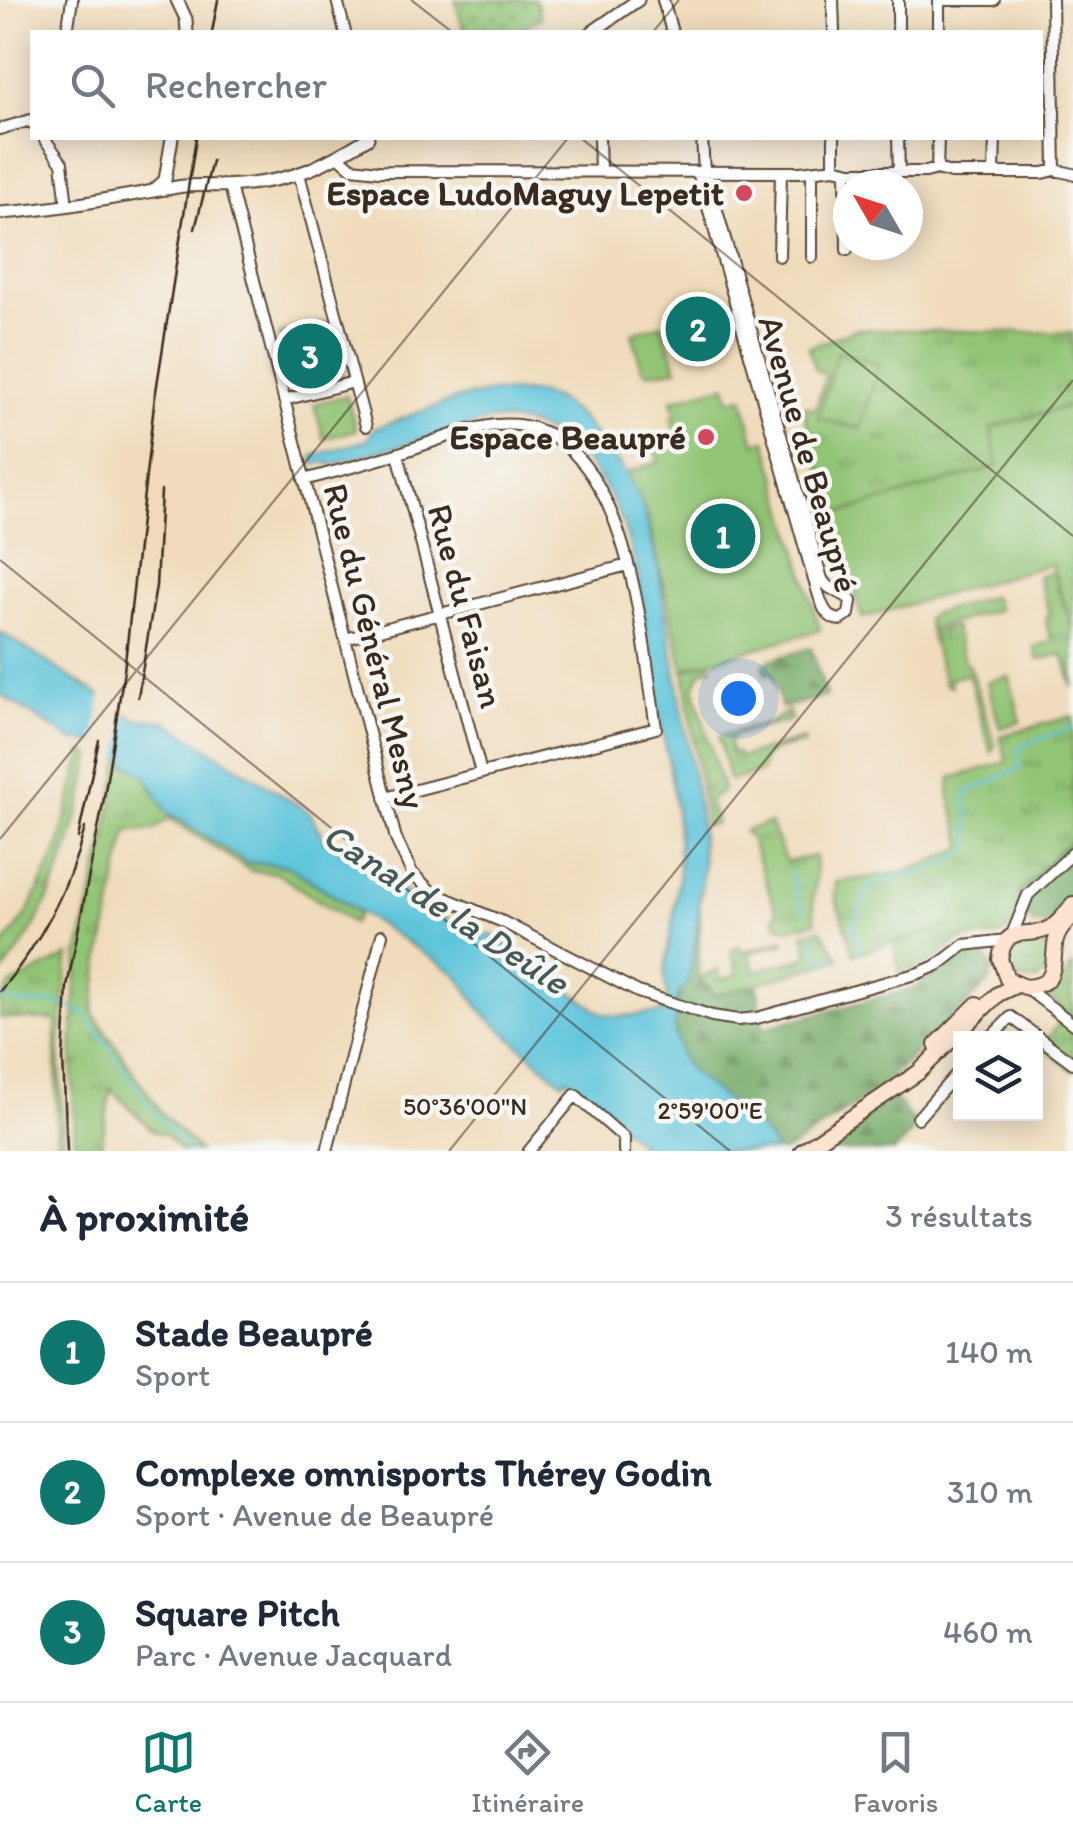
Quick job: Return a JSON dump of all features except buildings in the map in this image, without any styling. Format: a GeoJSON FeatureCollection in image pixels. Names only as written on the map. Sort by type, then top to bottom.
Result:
{"type":"FeatureCollection","features":[{"type":"Feature","properties":{"kind":"main road"},"geometry":{"type":"LineString","coordinates":[[853,1119],[914,1067],[994,987],[1001,950],[1009,938],[1056,924],[1073,904]]}},
{"type":"Feature","properties":{"kind":"main road"},"geometry":{"type":"LineString","coordinates":[[1054,949],[1061,930],[1073,916]]}},
{"type":"Feature","properties":{"kind":"main road"},"geometry":{"type":"LineString","coordinates":[[802,1151],[929,1064],[1001,992],[1038,986],[1051,976],[1056,961],[1054,949],[1048,939],[1034,932]]}},
{"type":"Feature","properties":{"kind":"main road"},"geometry":{"type":"LineString","coordinates":[[1000,965],[1007,979],[1021,986]]}},
{"type":"Feature","properties":{"kind":"street"},"geometry":{"type":"LineString","coordinates":[[67,30],[72,0]]}},
{"type":"Feature","properties":{"kind":"street"},"geometry":{"type":"LineString","coordinates":[[177,0],[187,30]]}},
{"type":"Feature","properties":{"kind":"street"},"geometry":{"type":"LineString","coordinates":[[336,0],[344,30]]}},
{"type":"Feature","properties":{"kind":"street"},"geometry":{"type":"LineString","coordinates":[[595,30],[638,0]]}},
{"type":"Feature","properties":{"kind":"street"},"geometry":{"type":"LineString","coordinates":[[663,0],[671,30]]}},
{"type":"Feature","properties":{"kind":"street"},"geometry":{"type":"LineString","coordinates":[[833,0],[834,30]]}},
{"type":"Feature","properties":{"kind":"street"},"geometry":{"type":"LineString","coordinates":[[898,0],[898,30]]}},
{"type":"Feature","properties":{"kind":"street"},"geometry":{"type":"LineString","coordinates":[[939,30],[939,0],[994,0]]}},
{"type":"Feature","properties":{"kind":"street"},"geometry":{"type":"LineString","coordinates":[[1052,0],[1055,170]]}},
{"type":"Feature","properties":{"kind":"street"},"geometry":{"type":"LineString","coordinates":[[0,129],[30,122]]}},
{"type":"Feature","properties":{"kind":"street"},"geometry":{"type":"LineString","coordinates":[[46,140],[62,162],[67,206]]}},
{"type":"Feature","properties":{"kind":"street"},"geometry":{"type":"LineString","coordinates":[[144,193],[163,185],[172,140]]}},
{"type":"Feature","properties":{"kind":"street"},"geometry":{"type":"LineString","coordinates":[[0,213],[299,174],[365,140]]}},
{"type":"Feature","properties":{"kind":"street"},"geometry":{"type":"LineString","coordinates":[[599,140],[600,171]]}},
{"type":"Feature","properties":{"kind":"street"},"geometry":{"type":"LineString","coordinates":[[702,140],[702,172]]}},
{"type":"Feature","properties":{"kind":"street"},"geometry":{"type":"LineString","coordinates":[[834,140],[840,170]]}},
{"type":"Feature","properties":{"kind":"street"},"geometry":{"type":"LineString","coordinates":[[898,140],[899,170]]}},
{"type":"Feature","properties":{"kind":"street"},"geometry":{"type":"LineString","coordinates":[[937,169],[938,140]]}},
{"type":"Feature","properties":{"kind":"street"},"geometry":{"type":"LineString","coordinates":[[994,140],[994,172]]}},
{"type":"Feature","properties":{"kind":"street"},"geometry":{"type":"LineString","coordinates":[[338,156],[358,170],[833,170]]}},
{"type":"Feature","properties":{"kind":"street"},"geometry":{"type":"LineString","coordinates":[[167,168],[176,178],[226,186]]}},
{"type":"Feature","properties":{"kind":"street"},"geometry":{"type":"LineString","coordinates":[[923,170],[1055,170],[1073,174]]}},
{"type":"Feature","properties":{"kind":"street","name":"Avenue de Beaupré"},"geometry":{"type":"LineString","coordinates":[[702,172],[822,579],[827,587],[851,602],[850,614],[841,620],[826,614],[816,586],[702,172]]}},
{"type":"Feature","properties":{"kind":"street"},"geometry":{"type":"LineString","coordinates":[[780,172],[780,256]]}},
{"type":"Feature","properties":{"kind":"street"},"geometry":{"type":"LineString","coordinates":[[812,172],[812,257]]}},
{"type":"Feature","properties":{"kind":"street"},"geometry":{"type":"LineString","coordinates":[[299,174],[366,426]]}},
{"type":"Feature","properties":{"kind":"street","name":"Rue du Général Mesny"},"geometry":{"type":"LineString","coordinates":[[226,186],[385,798],[402,854],[426,888],[504,922],[653,998],[732,1020],[757,1018],[928,970],[959,947],[1009,938]]}},
{"type":"Feature","properties":{"kind":"street"},"geometry":{"type":"LineString","coordinates":[[284,400],[354,382]]}},
{"type":"Feature","properties":{"kind":"street"},"geometry":{"type":"LineString","coordinates":[[304,480],[500,425],[533,429],[552,437],[580,461],[603,493],[618,527],[628,565],[656,728],[385,798]]}},
{"type":"Feature","properties":{"kind":"street","name":"Rue du Faisan"},"geometry":{"type":"LineString","coordinates":[[398,454],[481,773]]}},
{"type":"Feature","properties":{"kind":"street"},"geometry":{"type":"LineString","coordinates":[[345,638],[628,565]]}},
{"type":"Feature","properties":{"kind":"street"},"geometry":{"type":"LineString","coordinates":[[1009,938],[1025,901],[1073,853]]}},
{"type":"Feature","properties":{"kind":"street"},"geometry":{"type":"LineString","coordinates":[[1025,901],[1023,917],[1034,932]]}},
{"type":"Feature","properties":{"kind":"street"},"geometry":{"type":"LineString","coordinates":[[327,1151],[382,935]]}},
{"type":"Feature","properties":{"kind":"street"},"geometry":{"type":"LineString","coordinates":[[973,943],[990,951],[1000,965]]}},
{"type":"Feature","properties":{"kind":"street"},"geometry":{"type":"LineString","coordinates":[[1051,976],[1048,998],[1054,1008]]}},
{"type":"Feature","properties":{"kind":"street"},"geometry":{"type":"LineString","coordinates":[[1021,986],[1073,1024]]}},
{"type":"Feature","properties":{"kind":"street"},"geometry":{"type":"LineString","coordinates":[[997,1031],[1010,1017],[1029,1031]]}},
{"type":"Feature","properties":{"kind":"street"},"geometry":{"type":"LineString","coordinates":[[1043,1042],[1073,1064]]}},
{"type":"Feature","properties":{"kind":"street"},"geometry":{"type":"LineString","coordinates":[[918,1118],[953,1078]]}},
{"type":"Feature","properties":{"kind":"street"},"geometry":{"type":"LineString","coordinates":[[529,1151],[575,1095],[624,1138],[624,1151]]}},
{"type":"Feature","properties":{"kind":"green space"},"geometry":{"type":"Polygon","coordinates":[[[455,0],[536,0],[541,18],[519,30],[463,30],[455,0]]]}},
{"type":"Feature","properties":{"kind":"green space"},"geometry":{"type":"Polygon","coordinates":[[[334,321],[327,325],[341,377],[293,390],[279,335],[334,321]]]}},
{"type":"Feature","properties":{"kind":"green space"},"geometry":{"type":"Polygon","coordinates":[[[662,324],[677,369],[648,373],[642,369],[632,333],[662,324]]]}},
{"type":"Feature","properties":{"kind":"green space"},"geometry":{"type":"Polygon","coordinates":[[[857,329],[1073,333],[1073,405],[991,428],[999,466],[834,515],[802,406],[816,408],[826,374],[815,370],[809,347],[857,329]]]}},
{"type":"Feature","properties":{"kind":"green space"},"geometry":{"type":"Polygon","coordinates":[[[837,352],[879,364],[860,429],[818,418],[837,352]]]}},
{"type":"Feature","properties":{"kind":"green space"},"geometry":{"type":"Polygon","coordinates":[[[726,385],[730,400],[743,397],[755,443],[766,440],[820,630],[683,669],[648,518],[626,473],[659,462],[653,439],[676,433],[671,418],[676,416],[672,400],[726,385]]]}},
{"type":"Feature","properties":{"kind":"green space"},"geometry":{"type":"Polygon","coordinates":[[[347,395],[356,430],[324,439],[314,404],[347,395]]]}},
{"type":"Feature","properties":{"kind":"green space"},"geometry":{"type":"Polygon","coordinates":[[[1073,405],[1073,630],[1051,564],[862,618],[834,515],[998,466],[991,428],[1073,405]]]}},
{"type":"Feature","properties":{"kind":"green space"},"geometry":{"type":"Polygon","coordinates":[[[1053,572],[1073,630],[1073,688],[1063,654],[1038,660],[1034,647],[1052,641],[1038,576],[1053,572]]]}},
{"type":"Feature","properties":{"kind":"green space"},"geometry":{"type":"Polygon","coordinates":[[[993,596],[998,610],[929,630],[927,619],[931,614],[993,596]]]}},
{"type":"Feature","properties":{"kind":"green space"},"geometry":{"type":"Polygon","coordinates":[[[954,627],[995,745],[991,752],[968,674],[949,679],[951,686],[945,684],[930,633],[954,627]]]}},
{"type":"Feature","properties":{"kind":"green space"},"geometry":{"type":"Polygon","coordinates":[[[811,648],[826,696],[782,708],[772,673],[765,674],[763,665],[811,648]]]}},
{"type":"Feature","properties":{"kind":"green space"},"geometry":{"type":"Polygon","coordinates":[[[711,662],[712,667],[700,673],[694,688],[723,790],[709,801],[716,823],[706,826],[684,670],[711,662]]]}},
{"type":"Feature","properties":{"kind":"green space"},"geometry":{"type":"Polygon","coordinates":[[[1009,676],[1021,722],[1000,728],[987,682],[1009,676]]]}},
{"type":"Feature","properties":{"kind":"green space"},"geometry":{"type":"Polygon","coordinates":[[[789,711],[791,720],[735,735],[729,743],[732,754],[737,753],[739,758],[803,739],[804,743],[774,750],[764,758],[761,771],[729,781],[719,736],[767,724],[789,711]]]}},
{"type":"Feature","properties":{"kind":"green space"},"geometry":{"type":"Polygon","coordinates":[[[1073,716],[1073,841],[1059,850],[1026,907],[1027,918],[1013,921],[998,936],[959,941],[928,964],[900,974],[894,944],[955,924],[854,954],[835,896],[836,882],[898,873],[964,847],[949,794],[951,778],[1007,762],[1000,736],[1073,716]]]}},
{"type":"Feature","properties":{"kind":"green space"},"geometry":{"type":"Polygon","coordinates":[[[83,751],[91,756],[60,872],[34,926],[0,976],[0,950],[26,916],[58,850],[83,751]]]}},
{"type":"Feature","properties":{"kind":"green space"},"geometry":{"type":"Polygon","coordinates":[[[120,760],[146,776],[166,811],[246,862],[288,866],[359,913],[353,923],[276,873],[251,871],[169,818],[154,830],[127,831],[93,1013],[162,1114],[199,1151],[181,1151],[166,1135],[153,1131],[111,1089],[100,1151],[75,1151],[72,1050],[78,956],[120,760]]]}},
{"type":"Feature","properties":{"kind":"green space"},"geometry":{"type":"Polygon","coordinates":[[[770,823],[786,862],[815,856],[816,922],[787,929],[774,918],[777,913],[751,840],[744,831],[770,823]]]}},
{"type":"Feature","properties":{"kind":"green space"},"geometry":{"type":"Polygon","coordinates":[[[1073,841],[1073,899],[1051,922],[1032,924],[1018,894],[1059,850],[1073,841]]]}},
{"type":"Feature","properties":{"kind":"green space"},"geometry":{"type":"Polygon","coordinates":[[[700,907],[698,978],[714,996],[757,984],[763,1028],[913,989],[973,949],[982,951],[993,968],[989,982],[878,1089],[786,1151],[777,1151],[758,1126],[690,1071],[681,1057],[673,1017],[695,945],[700,907]]]}},
{"type":"Feature","properties":{"kind":"green space"},"geometry":{"type":"Polygon","coordinates":[[[821,929],[840,959],[715,996],[699,978],[718,970],[721,980],[737,975],[731,951],[740,946],[742,952],[784,939],[785,943],[749,953],[755,971],[806,957],[804,933],[821,929]]]}},
{"type":"Feature","properties":{"kind":"green space"},"geometry":{"type":"Polygon","coordinates":[[[1028,937],[1043,944],[1050,959],[1043,974],[1028,981],[1013,974],[1006,959],[1013,944],[1028,937]]]}},
{"type":"Feature","properties":{"kind":"green space"},"geometry":{"type":"Polygon","coordinates":[[[69,955],[59,1051],[64,1151],[57,1151],[56,1020],[0,1018],[0,1001],[11,985],[69,955]]]}},
{"type":"Feature","properties":{"kind":"green space"},"geometry":{"type":"Polygon","coordinates":[[[1073,964],[1073,1071],[1043,1048],[1067,1013],[1051,999],[1050,986],[1067,975],[1073,964]]]}},
{"type":"Feature","properties":{"kind":"green space"},"geometry":{"type":"Polygon","coordinates":[[[894,1098],[917,1126],[895,1151],[816,1151],[894,1098]]]}},
{"type":"Feature","properties":{"kind":"water"},"geometry":{"type":"Polygon","coordinates":[[[493,392],[537,393],[557,399],[581,418],[623,469],[642,503],[658,566],[700,817],[703,868],[695,945],[687,985],[677,996],[674,1029],[681,1057],[690,1071],[758,1126],[777,1151],[634,1151],[639,1142],[567,1078],[562,1082],[484,1014],[456,974],[288,866],[246,862],[166,811],[146,776],[92,742],[72,740],[0,694],[0,632],[136,719],[165,721],[309,812],[326,841],[469,933],[495,936],[598,1011],[621,1016],[660,1013],[667,998],[665,971],[678,879],[677,820],[635,565],[621,520],[601,481],[562,441],[511,421],[491,420],[330,465],[314,464],[313,456],[368,440],[373,429],[459,398],[493,392]]]}},
{"type":"Feature","properties":{"kind":"pier"},"geometry":{"type":"Polygon","coordinates":[[[102,692],[128,708],[118,765],[93,749],[102,692]]]}},
{"type":"Feature","properties":{"kind":"waterway"},"geometry":{"type":"LineString","coordinates":[[857,951],[860,949],[853,926],[870,885],[924,872],[968,852],[971,848],[966,793],[1020,768],[1019,746],[1073,727]]}},
{"type":"Feature","properties":{"kind":"waterway"},"geometry":{"type":"LineString","coordinates":[[791,873],[803,911]]}},
{"type":"Feature","properties":{"kind":"waterway"},"geometry":{"type":"LineString","coordinates":[[811,935],[820,960],[836,957]]}},
{"type":"Feature","properties":{"kind":"waterway"},"geometry":{"type":"LineString","coordinates":[[0,997],[22,1004],[57,1003],[85,1013],[158,1117],[190,1151]]}},
{"type":"Feature","properties":{"kind":"railway"},"geometry":{"type":"LineString","coordinates":[[212,30],[218,0]]}},
{"type":"Feature","properties":{"kind":"railway"},"geometry":{"type":"LineString","coordinates":[[67,1151],[63,1058],[67,987],[124,671],[154,404],[196,140]]}},
{"type":"Feature","properties":{"kind":"railway"},"geometry":{"type":"LineString","coordinates":[[195,229],[212,161]]}},
{"type":"Feature","properties":{"kind":"railway"},"geometry":{"type":"LineString","coordinates":[[138,697],[156,586],[161,491]]}},
{"type":"Feature","properties":{"kind":"railway"},"geometry":{"type":"LineString","coordinates":[[78,838],[99,740]]}},
{"type":"Feature","properties":{"kind":"railway"},"geometry":{"type":"LineString","coordinates":[[0,991],[52,914],[85,828]]}},
{"type":"Feature","properties":{"kind":"place","name":"Espace LudoMaguy Lepetit"},"geometry":{"type":"Point","coordinates":[744,193]}},
{"type":"Feature","properties":{"kind":"place","name":"Complexe omnisports Thérey Godin"},"geometry":{"type":"Point","coordinates":[698,329]}},
{"type":"Feature","properties":{"kind":"place","name":"Square Pitch"},"geometry":{"type":"Point","coordinates":[310,356]}},
{"type":"Feature","properties":{"kind":"place","name":"Espace Beaupré"},"geometry":{"type":"Point","coordinates":[706,437]}},
{"type":"Feature","properties":{"kind":"place","name":"Stade Beaupré"},"geometry":{"type":"Point","coordinates":[723,536]}},
{"type":"Feature","properties":{"kind":"water label","name":"Canal de la Deûle"},"geometry":{"type":"Point","coordinates":[446,908]}}]}
